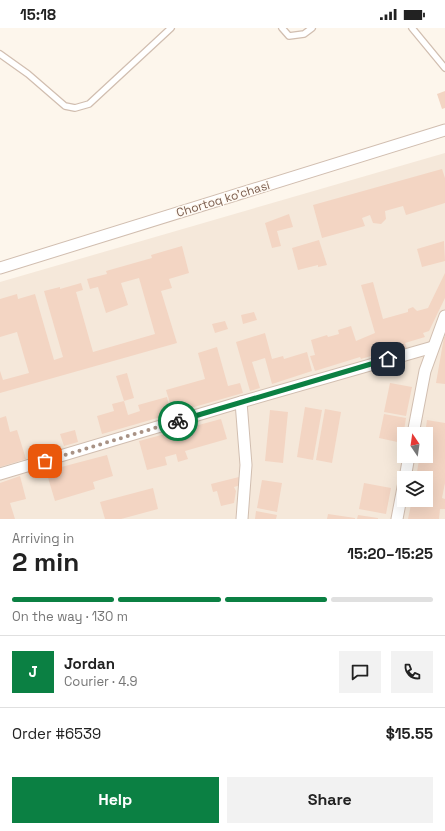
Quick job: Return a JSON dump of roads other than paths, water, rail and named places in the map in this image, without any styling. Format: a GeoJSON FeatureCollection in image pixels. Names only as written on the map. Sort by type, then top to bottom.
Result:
{"type":"FeatureCollection","features":[{"type":"Feature","properties":{"kind":"street","name":"Chortoq ko'chasi"},"geometry":{"type":"LineString","coordinates":[[0,268],[444,133]]}},
{"type":"Feature","properties":{"kind":"street"},"geometry":{"type":"LineString","coordinates":[[414,427],[425,371],[445,316]]}},
{"type":"Feature","properties":{"kind":"street"},"geometry":{"type":"LineString","coordinates":[[0,474],[241,402],[433,347]]}},
{"type":"Feature","properties":{"kind":"street"},"geometry":{"type":"LineString","coordinates":[[241,402],[246,465],[242,519]]}},
{"type":"Feature","properties":{"kind":"street"},"geometry":{"type":"LineString","coordinates":[[397,519],[399,507]]}},
{"type":"Feature","properties":{"kind":"lane"},"geometry":{"type":"LineString","coordinates":[[0,54],[28,74],[65,106],[75,108],[89,104],[171,28]]}},
{"type":"Feature","properties":{"kind":"lane"},"geometry":{"type":"LineString","coordinates":[[282,28],[289,36],[304,34],[312,28]]}},
{"type":"Feature","properties":{"kind":"lane"},"geometry":{"type":"LineString","coordinates":[[412,28],[445,68]]}}]}
